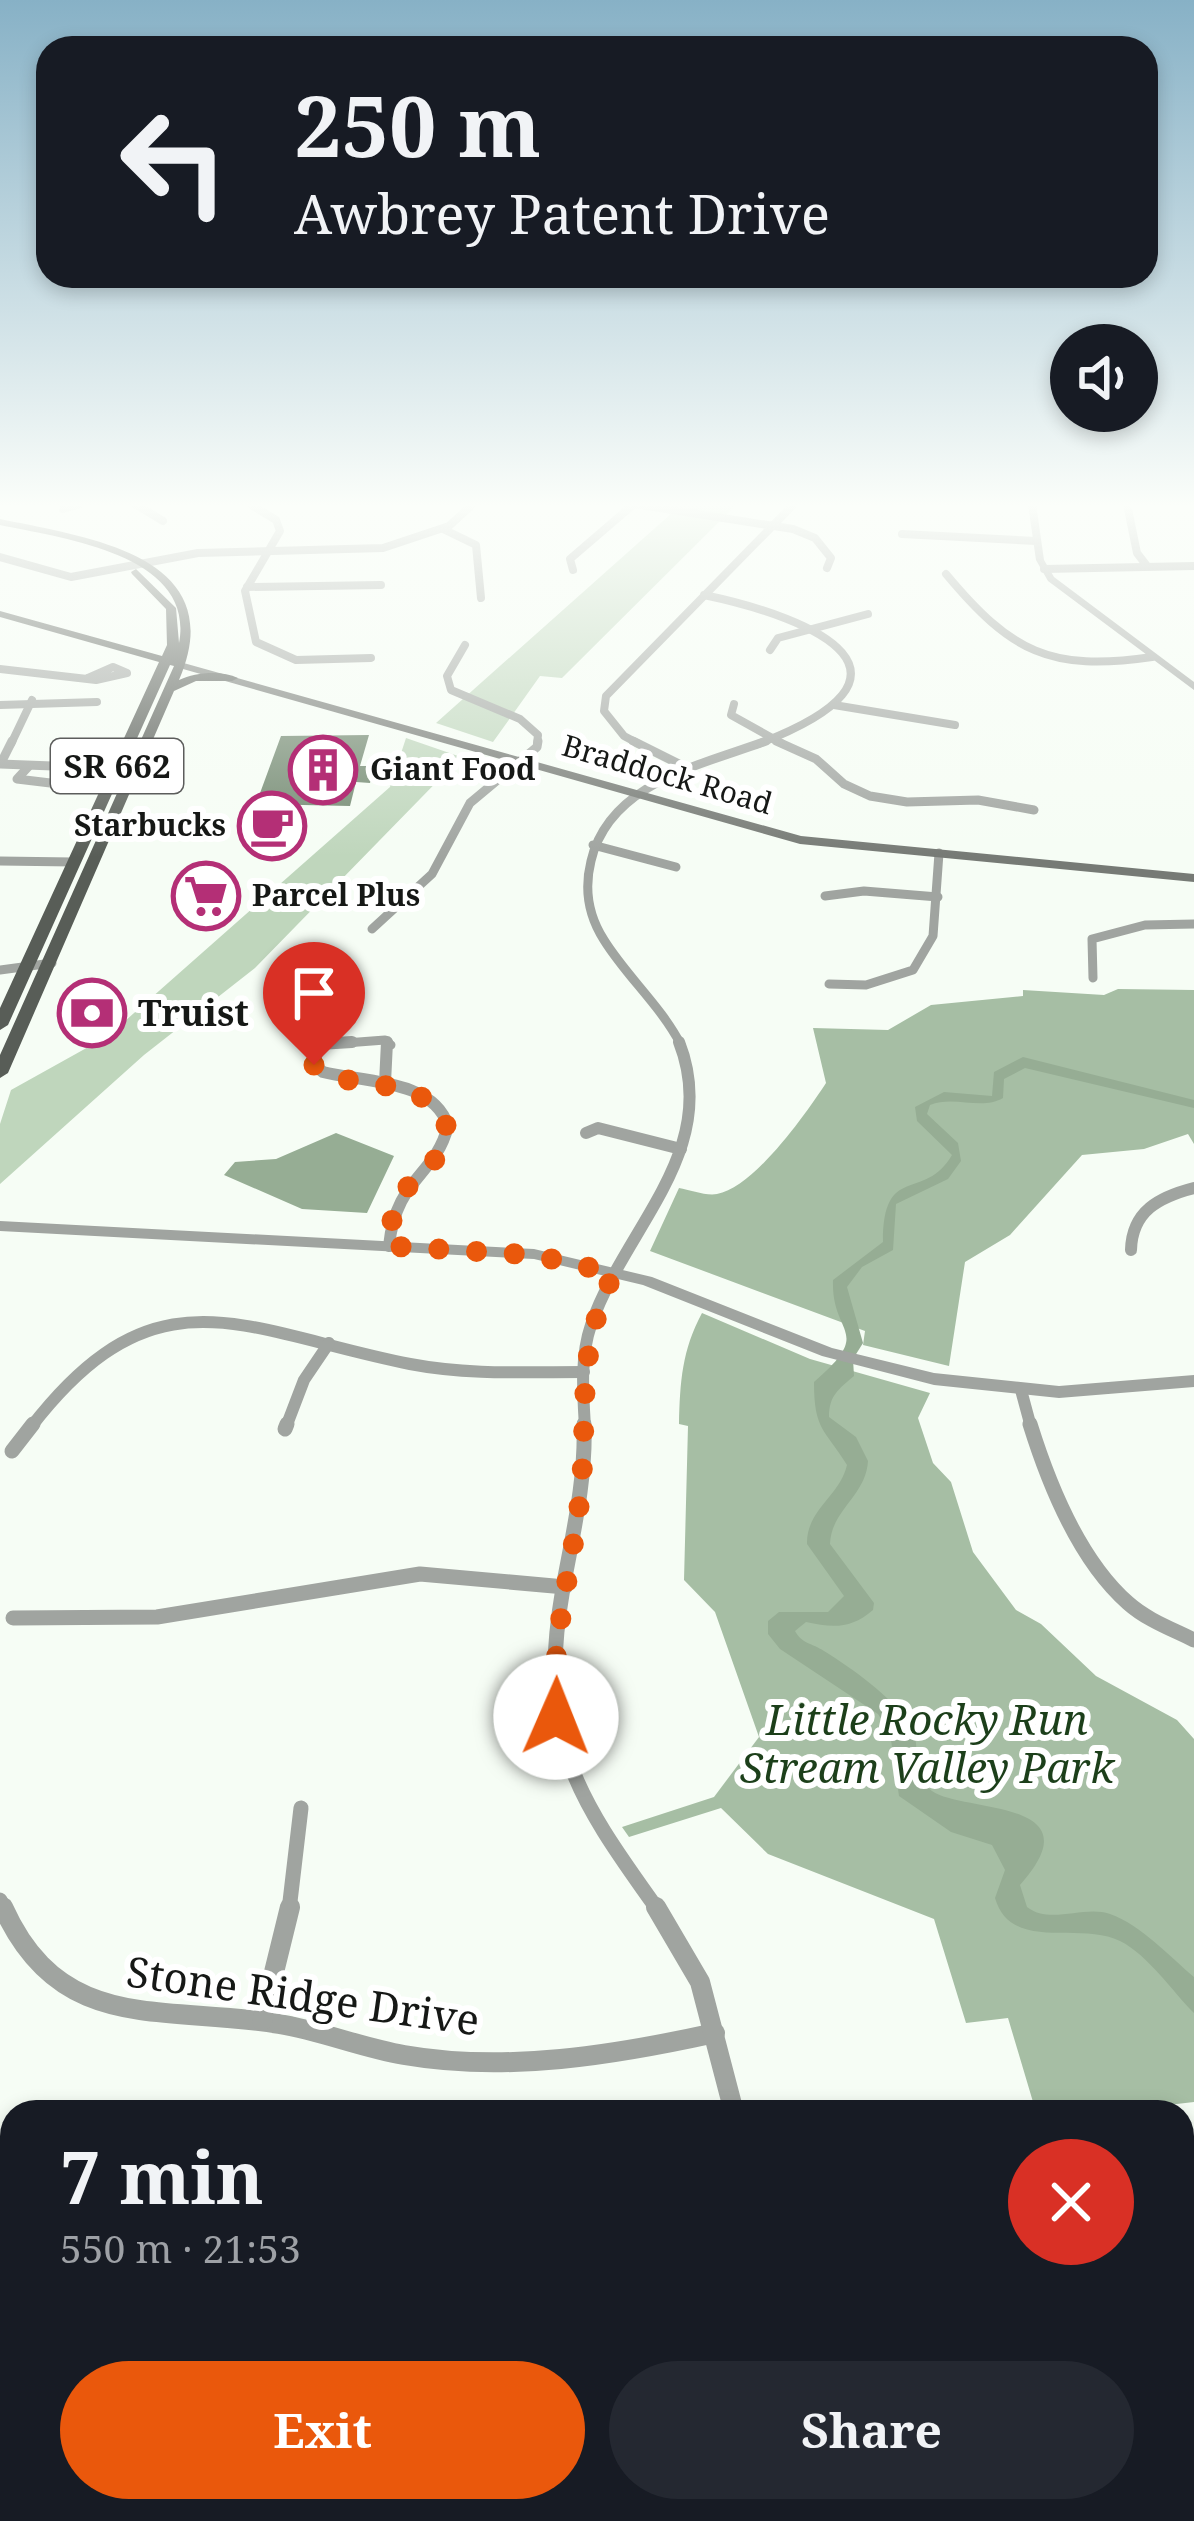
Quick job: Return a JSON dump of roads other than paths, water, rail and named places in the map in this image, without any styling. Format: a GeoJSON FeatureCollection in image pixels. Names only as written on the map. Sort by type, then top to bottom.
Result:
{"type":"FeatureCollection","features":[{"type":"Feature","properties":{"kind":"main road","name":"Braddock Road"},"geometry":{"type":"LineString","coordinates":[[27,622],[800,840],[1194,878]]}},
{"type":"Feature","properties":{"kind":"main road","name":"SR 662"},"geometry":{"type":"LineString","coordinates":[[0,1024],[73,862],[166,692],[172,622]]}},
{"type":"Feature","properties":{"kind":"main road","name":"SR 662"},"geometry":{"type":"LineString","coordinates":[[0,1073],[52,963],[124,769],[188,635],[186,622]]}},
{"type":"Feature","properties":{"kind":"main road"},"geometry":{"type":"LineString","coordinates":[[166,692],[194,677],[232,678]]}},
{"type":"Feature","properties":{"kind":"street"},"geometry":{"type":"LineString","coordinates":[[250,622],[256,642],[266,651],[304,660],[371,658]]}},
{"type":"Feature","properties":{"kind":"street"},"geometry":{"type":"LineString","coordinates":[[680,622],[604,704],[606,718],[619,732],[685,767]]}},
{"type":"Feature","properties":{"kind":"street"},"geometry":{"type":"LineString","coordinates":[[731,2100],[702,1984],[683,1947],[601,1837],[566,1765],[554,1695],[584,1461],[584,1372],[590,1329],[614,1273],[681,1149],[693,1103],[687,1057],[674,1027],[596,924],[586,892],[593,845],[610,820],[640,796],[685,767],[772,739],[834,704],[848,685],[849,664],[836,643],[801,622]]}},
{"type":"Feature","properties":{"kind":"street"},"geometry":{"type":"LineString","coordinates":[[770,650],[778,638],[840,622]]}},
{"type":"Feature","properties":{"kind":"street"},"geometry":{"type":"LineString","coordinates":[[995,622],[1030,656],[1080,666],[1152,657]]}},
{"type":"Feature","properties":{"kind":"street"},"geometry":{"type":"LineString","coordinates":[[1104,622],[1194,687]]}},
{"type":"Feature","properties":{"kind":"street"},"geometry":{"type":"LineString","coordinates":[[372,929],[432,874],[470,803],[537,747],[535,729],[515,716],[467,702],[448,686],[448,673],[465,645]]}},
{"type":"Feature","properties":{"kind":"street"},"geometry":{"type":"LineString","coordinates":[[0,669],[88,678]]}},
{"type":"Feature","properties":{"kind":"street"},"geometry":{"type":"LineString","coordinates":[[45,674],[1,764],[124,769]]}},
{"type":"Feature","properties":{"kind":"street"},"geometry":{"type":"LineString","coordinates":[[0,705],[33,698],[97,702]]}},
{"type":"Feature","properties":{"kind":"street"},"geometry":{"type":"LineString","coordinates":[[734,704],[736,721],[816,759],[844,784],[871,796],[978,800],[1034,809]]}},
{"type":"Feature","properties":{"kind":"street"},"geometry":{"type":"LineString","coordinates":[[834,704],[891,718],[956,724]]}},
{"type":"Feature","properties":{"kind":"street"},"geometry":{"type":"LineString","coordinates":[[50,768],[54,756]]}},
{"type":"Feature","properties":{"kind":"street"},"geometry":{"type":"LineString","coordinates":[[17,779],[29,766]]}},
{"type":"Feature","properties":{"kind":"street"},"geometry":{"type":"LineString","coordinates":[[0,780],[68,785]]}},
{"type":"Feature","properties":{"kind":"street"},"geometry":{"type":"LineString","coordinates":[[593,845],[676,867]]}},
{"type":"Feature","properties":{"kind":"street"},"geometry":{"type":"LineString","coordinates":[[829,983],[875,985],[916,965],[936,939],[939,853]]}},
{"type":"Feature","properties":{"kind":"street"},"geometry":{"type":"LineString","coordinates":[[0,862],[73,862]]}},
{"type":"Feature","properties":{"kind":"street"},"geometry":{"type":"LineString","coordinates":[[825,896],[864,891],[938,897]]}},
{"type":"Feature","properties":{"kind":"street"},"geometry":{"type":"LineString","coordinates":[[1093,978],[1092,940],[1145,926],[1194,924]]}},
{"type":"Feature","properties":{"kind":"street"},"geometry":{"type":"LineString","coordinates":[[0,970],[52,963]]}},
{"type":"Feature","properties":{"kind":"street"},"geometry":{"type":"LineString","coordinates":[[385,1083],[391,1045],[385,1040],[319,1044],[314,1065],[323,1072],[385,1083],[430,1102],[447,1135],[438,1157],[401,1194],[389,1246]]}},
{"type":"Feature","properties":{"kind":"street"},"geometry":{"type":"LineString","coordinates":[[586,1133],[598,1128],[681,1149]]}},
{"type":"Feature","properties":{"kind":"street"},"geometry":{"type":"LineString","coordinates":[[1131,1250],[1129,1230],[1140,1214],[1194,1189]]}},
{"type":"Feature","properties":{"kind":"street"},"geometry":{"type":"LineString","coordinates":[[0,1226],[534,1255],[700,1299],[828,1352],[877,1366],[1021,1390],[1194,1382]]}},
{"type":"Feature","properties":{"kind":"street"},"geometry":{"type":"LineString","coordinates":[[12,1450],[92,1359],[156,1329],[237,1320],[446,1370],[584,1372]]}},
{"type":"Feature","properties":{"kind":"street"},"geometry":{"type":"LineString","coordinates":[[285,1429],[304,1380],[329,1343]]}},
{"type":"Feature","properties":{"kind":"street"},"geometry":{"type":"LineString","coordinates":[[1021,1390],[1027,1425],[1051,1480],[1104,1574],[1129,1604],[1194,1640]]}},
{"type":"Feature","properties":{"kind":"street"},"geometry":{"type":"LineString","coordinates":[[13,1618],[157,1617],[420,1574],[566,1588]]}},
{"type":"Feature","properties":{"kind":"street"},"geometry":{"type":"LineString","coordinates":[[262,2021],[292,1897],[301,1808]]}},
{"type":"Feature","properties":{"kind":"street","name":"Stone Ridge Drive"},"geometry":{"type":"LineString","coordinates":[[0,1900],[26,1950],[75,1992],[150,2017],[262,2021],[392,2053],[455,2061],[608,2054],[715,2033]]}},
{"type":"Feature","properties":{"kind":"place","name":"Giant Food"},"geometry":{"type":"Point","coordinates":[323,770]}},
{"type":"Feature","properties":{"kind":"place","name":"Starbucks"},"geometry":{"type":"Point","coordinates":[272,826]}},
{"type":"Feature","properties":{"kind":"place","name":"Parcel Plus"},"geometry":{"type":"Point","coordinates":[206,896]}},
{"type":"Feature","properties":{"kind":"place","name":"Truist"},"geometry":{"type":"Point","coordinates":[92,1013]}},
{"type":"Feature","properties":{"kind":"park label","name":"Little Rocky Run Stream Valley Park"},"geometry":{"type":"Point","coordinates":[927,1744]}}]}
